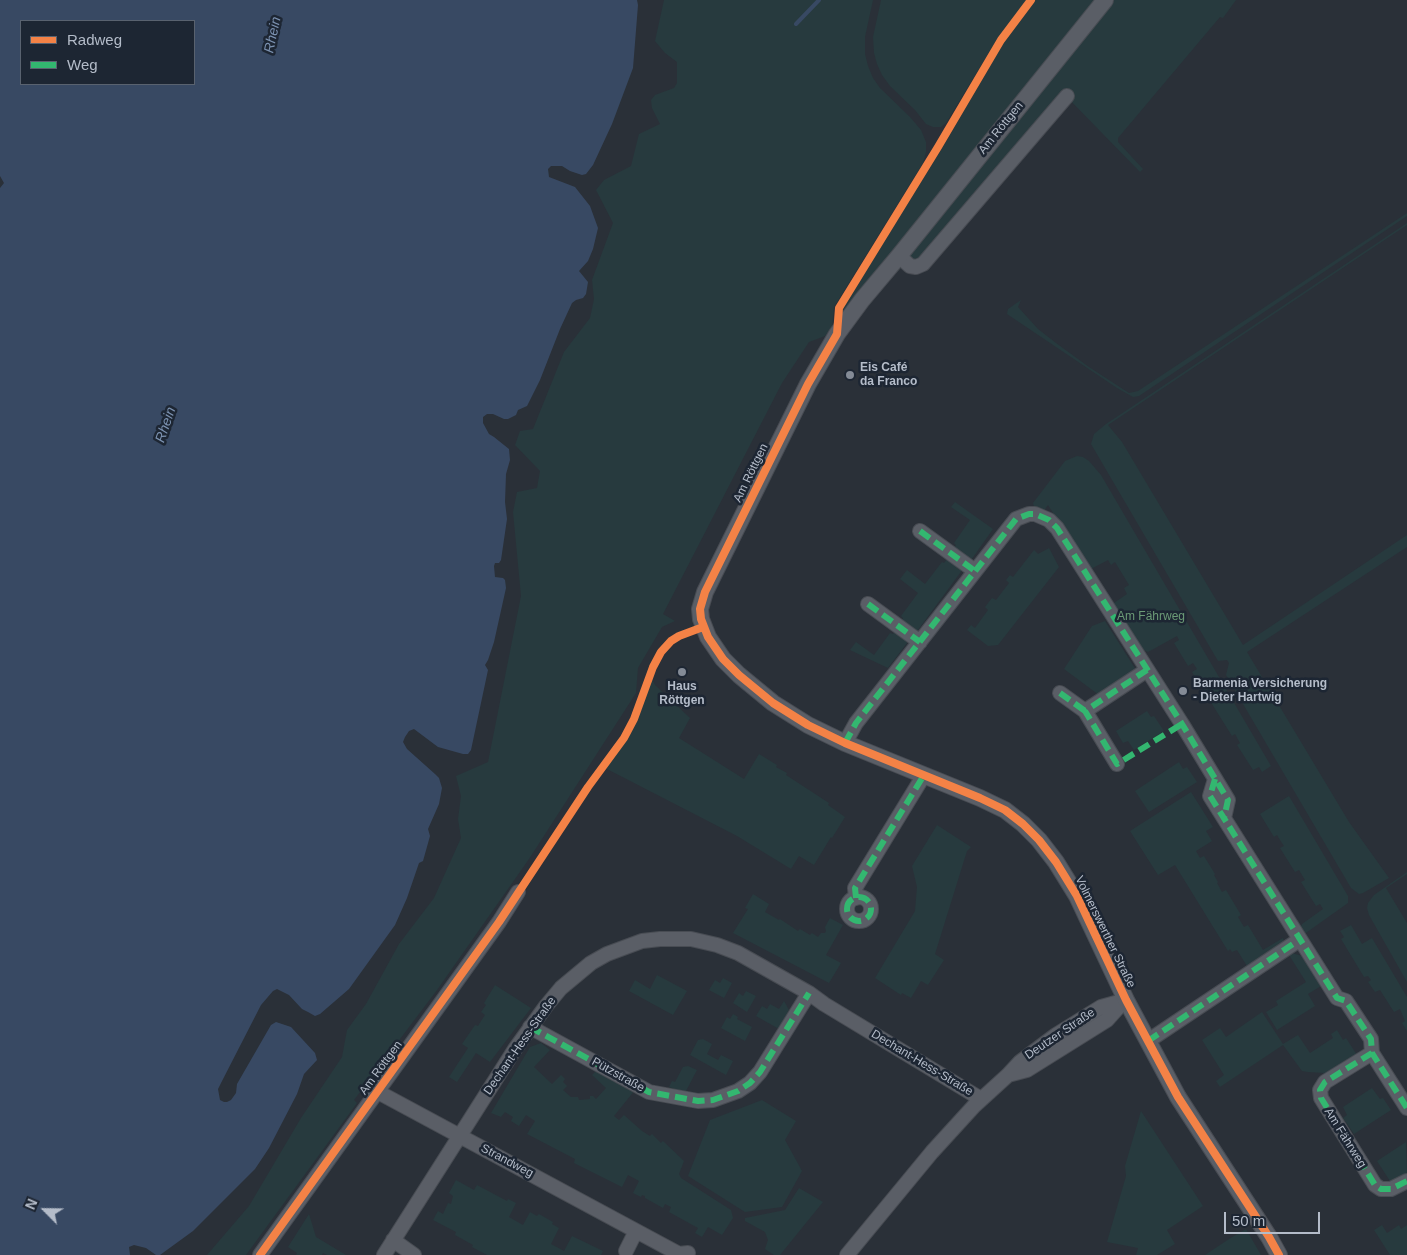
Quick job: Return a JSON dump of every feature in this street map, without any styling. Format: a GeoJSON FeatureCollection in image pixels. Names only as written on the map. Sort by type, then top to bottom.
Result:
{"type":"FeatureCollection","features":[{"type":"Feature","properties":{"kind":"street","name":"Am Röttgen"},"geometry":{"type":"LineString","coordinates":[[703,627],[700,609],[705,592],[808,384],[837,334],[862,300],[1105,0]]}},
{"type":"Feature","properties":{"kind":"street"},"geometry":{"type":"LineString","coordinates":[[899,256],[910,266],[916,267],[923,264],[1067,96]]}},
{"type":"Feature","properties":{"kind":"street"},"geometry":{"type":"LineString","coordinates":[[845,743],[856,723],[1016,519],[1029,514],[1045,517],[1057,528],[1215,779],[1210,796],[1337,998],[1346,1001],[1371,1039],[1372,1053],[1407,1108]]}},
{"type":"Feature","properties":{"kind":"street"},"geometry":{"type":"LineString","coordinates":[[920,531],[975,571]]}},
{"type":"Feature","properties":{"kind":"street"},"geometry":{"type":"LineString","coordinates":[[868,604],[920,642]]}},
{"type":"Feature","properties":{"kind":"street","name":"Volmerswerther Straße"},"geometry":{"type":"LineString","coordinates":[[703,627],[714,648],[739,674],[757,690],[808,725],[845,743],[1005,810],[1024,824],[1039,840],[1056,862],[1077,896],[1126,1000],[1178,1097],[1270,1237],[1279,1255]]}},
{"type":"Feature","properties":{"kind":"street"},"geometry":{"type":"LineString","coordinates":[[1084,711],[1147,670]]}},
{"type":"Feature","properties":{"kind":"street"},"geometry":{"type":"LineString","coordinates":[[1060,693],[1084,711],[1117,764]]}},
{"type":"Feature","properties":{"kind":"street"},"geometry":{"type":"LineString","coordinates":[[856,898],[855,888],[924,775]]}},
{"type":"Feature","properties":{"kind":"street","name":"Am Röttgen"},"geometry":{"type":"LineString","coordinates":[[260,1255],[499,922],[518,892]]}},
{"type":"Feature","properties":{"kind":"street","name":"Dechant-Hess-Straße"},"geometry":{"type":"LineString","coordinates":[[384,1255],[530,1027],[561,988],[591,963],[624,947],[660,938],[690,939],[717,945],[758,963],[981,1099]]}},
{"type":"Feature","properties":{"kind":"street"},"geometry":{"type":"LineString","coordinates":[[1148,1041],[1300,940]]}},
{"type":"Feature","properties":{"kind":"street","name":"Pützstraße"},"geometry":{"type":"LineString","coordinates":[[530,1027],[649,1092],[698,1101],[714,1100],[738,1091],[760,1072],[809,993]]}},
{"type":"Feature","properties":{"kind":"street","name":"Deutzer Straße"},"geometry":{"type":"LineString","coordinates":[[847,1255],[932,1152],[981,1099],[1008,1075],[1027,1070],[1107,1020],[1126,1000]]}},
{"type":"Feature","properties":{"kind":"street","name":"Am Fährweg"},"geometry":{"type":"LineString","coordinates":[[1372,1053],[1325,1082],[1320,1090],[1321,1098],[1375,1185],[1381,1189],[1391,1190],[1407,1181]]}},
{"type":"Feature","properties":{"kind":"street","name":"Strandweg"},"geometry":{"type":"LineString","coordinates":[[378,1092],[679,1254],[688,1252]]}},
{"type":"Feature","properties":{"kind":"street"},"geometry":{"type":"LineString","coordinates":[[626,1251],[636,1231]]}},
{"type":"Feature","properties":{"kind":"street"},"geometry":{"type":"LineString","coordinates":[[393,1240],[414,1255]]}},
{"type":"Feature","properties":{"kind":"green space"},"geometry":{"type":"Polygon","coordinates":[[[664,0],[873,0],[865,37],[865,54],[868,66],[880,88],[921,130],[926,142],[923,163],[834,307],[832,327],[825,336],[809,342],[782,383],[663,614],[675,621],[662,627],[638,668],[636,693],[529,859],[437,990],[354,1100],[357,1103],[246,1255],[207,1255],[249,1206],[301,1118],[342,1057],[347,1030],[366,1004],[399,944],[434,898],[461,838],[458,819],[461,796],[456,776],[488,762],[521,596],[513,512],[517,492],[537,488],[540,471],[515,445],[520,431],[533,429],[564,352],[590,318],[594,299],[592,280],[613,223],[596,190],[604,180],[631,166],[639,134],[660,124],[652,108],[651,100],[655,95],[674,88],[677,83],[677,62],[665,53],[655,41],[664,0]]]}},
{"type":"Feature","properties":{"kind":"green space"},"geometry":{"type":"Polygon","coordinates":[[[881,0],[1027,0],[996,41],[946,123],[941,127],[933,127],[926,124],[915,110],[890,86],[877,64],[873,37],[881,0]]]}},
{"type":"Feature","properties":{"kind":"green space"},"geometry":{"type":"Polygon","coordinates":[[[1036,0],[1098,0],[845,313],[842,312],[842,309],[941,150],[1003,44],[1036,0]]]}},
{"type":"Feature","properties":{"kind":"green space"},"geometry":{"type":"Polygon","coordinates":[[[1113,0],[1236,0],[1223,18],[1220,17],[1118,138],[1118,142],[1143,169],[1140,172],[1062,92],[928,250],[919,258],[913,259],[910,257],[908,253],[1113,0]]]}},
{"type":"Feature","properties":{"kind":"green space"},"geometry":{"type":"Polygon","coordinates":[[[1407,213],[1407,216],[1139,396],[1133,397],[1117,388],[1007,314],[1008,309],[1021,300],[1018,307],[1038,329],[1056,343],[1129,393],[1138,391],[1407,213]]]}},
{"type":"Feature","properties":{"kind":"green space"},"geometry":{"type":"Polygon","coordinates":[[[1407,223],[1407,225],[1108,425],[1122,442],[1243,645],[1407,535],[1407,547],[1247,652],[1349,822],[1389,878],[1359,894],[1351,888],[1226,675],[1229,663],[1227,660],[1218,661],[1091,444],[1094,434],[1106,424],[1407,223]]]}},
{"type":"Feature","properties":{"kind":"green space"},"geometry":{"type":"Polygon","coordinates":[[[1077,456],[1089,461],[1101,475],[1271,766],[1262,772],[1259,767],[1253,770],[1237,745],[1240,743],[1235,734],[1232,736],[1192,672],[1197,669],[1193,663],[1188,666],[1174,643],[1179,640],[1177,636],[1148,652],[1135,646],[1111,605],[1127,594],[1124,588],[1129,585],[1115,562],[1111,565],[1108,560],[1089,570],[1048,505],[1043,512],[1035,510],[1033,503],[1065,461],[1077,456]]]}},
{"type":"Feature","properties":{"kind":"green space"},"geometry":{"type":"Polygon","coordinates":[[[955,502],[993,529],[969,563],[952,550],[956,545],[954,543],[970,520],[951,507],[955,502]]]}},
{"type":"Feature","properties":{"kind":"green space"},"geometry":{"type":"Polygon","coordinates":[[[1049,548],[1059,567],[998,645],[988,646],[967,630],[971,625],[975,628],[988,610],[985,607],[992,598],[996,600],[1009,583],[1006,580],[1010,575],[1013,577],[1034,550],[1038,554],[1049,548]]]}},
{"type":"Feature","properties":{"kind":"green space"},"geometry":{"type":"Polygon","coordinates":[[[948,558],[963,569],[915,634],[900,623],[903,618],[901,616],[918,593],[900,579],[907,570],[925,584],[942,562],[944,563],[948,558]]]}},
{"type":"Feature","properties":{"kind":"green space","name":"Am Fährweg"},"geometry":{"type":"Polygon","coordinates":[[[1105,621],[1136,670],[1099,695],[1064,669],[1092,626],[1105,621]]]}},
{"type":"Feature","properties":{"kind":"green space"},"geometry":{"type":"Polygon","coordinates":[[[897,629],[910,639],[888,668],[850,650],[856,642],[874,655],[890,633],[893,634],[897,629]]]}},
{"type":"Feature","properties":{"kind":"green space"},"geometry":{"type":"Polygon","coordinates":[[[652,679],[655,685],[690,718],[679,738],[744,779],[759,754],[777,765],[776,767],[787,773],[786,775],[829,803],[828,805],[845,817],[814,865],[799,856],[791,869],[737,836],[605,768],[629,735],[639,715],[652,679]]]}},
{"type":"Feature","properties":{"kind":"green space"},"geometry":{"type":"Polygon","coordinates":[[[1147,711],[1151,717],[1154,716],[1164,731],[1134,750],[1128,741],[1123,743],[1116,731],[1147,711]]]}},
{"type":"Feature","properties":{"kind":"green space"},"geometry":{"type":"Polygon","coordinates":[[[1179,762],[1183,769],[1187,767],[1197,782],[1149,812],[1135,791],[1179,762]]]}},
{"type":"Feature","properties":{"kind":"green space"},"geometry":{"type":"Polygon","coordinates":[[[1191,792],[1213,827],[1206,831],[1212,841],[1196,851],[1200,858],[1204,856],[1215,874],[1222,892],[1226,890],[1241,915],[1238,917],[1244,927],[1248,925],[1263,950],[1283,938],[1284,943],[1247,966],[1237,950],[1232,952],[1230,949],[1228,951],[1175,865],[1158,875],[1130,831],[1191,792]]]}},
{"type":"Feature","properties":{"kind":"green space"},"geometry":{"type":"Polygon","coordinates":[[[1289,796],[1348,896],[1348,903],[1303,935],[1299,931],[1302,924],[1323,909],[1320,904],[1316,906],[1301,882],[1305,880],[1299,870],[1295,872],[1280,848],[1284,846],[1277,835],[1274,837],[1260,814],[1289,796]]]}},
{"type":"Feature","properties":{"kind":"green space"},"geometry":{"type":"Polygon","coordinates":[[[937,825],[971,847],[967,851],[935,954],[944,960],[928,985],[921,981],[911,998],[902,993],[901,995],[875,978],[915,911],[917,887],[912,866],[937,825]]]}},
{"type":"Feature","properties":{"kind":"green space"},"geometry":{"type":"Polygon","coordinates":[[[1407,872],[1407,874],[1386,888],[1407,923],[1407,982],[1369,915],[1367,908],[1374,895],[1407,872]]]}},
{"type":"Feature","properties":{"kind":"green space"},"geometry":{"type":"Polygon","coordinates":[[[753,894],[769,904],[765,912],[798,931],[800,929],[818,937],[821,933],[825,933],[825,927],[830,918],[843,925],[826,955],[841,963],[829,983],[733,933],[748,909],[745,908],[753,894]]]}},
{"type":"Feature","properties":{"kind":"green space"},"geometry":{"type":"Polygon","coordinates":[[[1351,925],[1362,944],[1372,938],[1407,997],[1407,1031],[1402,1023],[1405,1021],[1400,1009],[1394,1012],[1380,990],[1375,992],[1368,982],[1371,980],[1368,976],[1364,977],[1341,939],[1344,937],[1340,931],[1351,925]]]}},
{"type":"Feature","properties":{"kind":"green space"},"geometry":{"type":"Polygon","coordinates":[[[1292,953],[1302,956],[1321,986],[1308,994],[1315,1006],[1277,1030],[1266,1012],[1278,1005],[1276,1001],[1306,982],[1289,955],[1292,953]]]}},
{"type":"Feature","properties":{"kind":"green space"},"geometry":{"type":"Polygon","coordinates":[[[657,975],[687,991],[673,1015],[629,991],[635,980],[650,989],[657,975]]]}},
{"type":"Feature","properties":{"kind":"green space"},"geometry":{"type":"Polygon","coordinates":[[[723,978],[732,983],[724,998],[709,990],[715,980],[720,983],[723,978]]]}},
{"type":"Feature","properties":{"kind":"green space"},"geometry":{"type":"Polygon","coordinates":[[[495,985],[531,1008],[490,1062],[476,1053],[457,1082],[449,1077],[468,1048],[462,1044],[475,1025],[478,1026],[485,1015],[481,1012],[486,1005],[484,1003],[495,985]]]}},
{"type":"Feature","properties":{"kind":"green space"},"geometry":{"type":"Polygon","coordinates":[[[746,991],[756,996],[747,1012],[733,1003],[739,993],[743,996],[746,991]]]}},
{"type":"Feature","properties":{"kind":"green space"},"geometry":{"type":"Polygon","coordinates":[[[784,1001],[789,1010],[779,1029],[756,1016],[762,1006],[767,1009],[770,1004],[779,1009],[784,1001]]]}},
{"type":"Feature","properties":{"kind":"green space"},"geometry":{"type":"Polygon","coordinates":[[[1262,1012],[1283,1044],[1298,1035],[1310,1053],[1333,1038],[1331,1034],[1337,1030],[1343,1040],[1346,1038],[1357,1055],[1325,1073],[1308,1072],[1302,1071],[1283,1045],[1220,1087],[1216,1081],[1224,1075],[1202,1040],[1220,1028],[1226,1037],[1262,1012]]]}},
{"type":"Feature","properties":{"kind":"green space"},"geometry":{"type":"Polygon","coordinates":[[[733,1014],[738,1017],[737,1019],[752,1027],[745,1041],[721,1028],[727,1017],[730,1019],[733,1014]]]}},
{"type":"Feature","properties":{"kind":"green space"},"geometry":{"type":"Polygon","coordinates":[[[703,1039],[712,1044],[707,1054],[718,1060],[721,1055],[733,1061],[726,1075],[690,1055],[698,1040],[703,1039]]]}},
{"type":"Feature","properties":{"kind":"green space"},"geometry":{"type":"Polygon","coordinates":[[[541,1043],[550,1050],[534,1067],[552,1084],[561,1075],[565,1079],[563,1082],[567,1086],[563,1090],[571,1097],[578,1097],[579,1100],[590,1099],[590,1096],[593,1096],[596,1099],[606,1088],[592,1075],[597,1070],[635,1090],[614,1116],[619,1120],[624,1115],[642,1131],[650,1136],[652,1134],[661,1143],[663,1141],[684,1161],[679,1174],[681,1178],[731,1210],[733,1218],[722,1235],[708,1227],[702,1237],[695,1233],[698,1228],[669,1212],[671,1207],[665,1204],[663,1208],[645,1198],[645,1196],[642,1195],[641,1197],[633,1193],[639,1181],[628,1175],[622,1187],[574,1163],[575,1159],[527,1134],[535,1121],[526,1115],[519,1126],[511,1121],[513,1117],[505,1112],[501,1117],[491,1113],[530,1047],[541,1043]]]}},
{"type":"Feature","properties":{"kind":"green space"},"geometry":{"type":"Polygon","coordinates":[[[688,1066],[697,1070],[685,1093],[669,1087],[672,1081],[675,1082],[683,1067],[688,1066]]]}},
{"type":"Feature","properties":{"kind":"green space"},"geometry":{"type":"Polygon","coordinates":[[[1372,1088],[1380,1099],[1383,1098],[1391,1110],[1354,1134],[1343,1118],[1347,1115],[1343,1107],[1372,1088]]]}},
{"type":"Feature","properties":{"kind":"green space"},"geometry":{"type":"Polygon","coordinates":[[[762,1100],[796,1121],[785,1140],[802,1171],[782,1207],[745,1212],[688,1176],[710,1120],[762,1100]]]}},
{"type":"Feature","properties":{"kind":"green space"},"geometry":{"type":"Polygon","coordinates":[[[1141,1111],[1203,1206],[1167,1230],[1175,1244],[1157,1255],[1136,1255],[1138,1248],[1107,1242],[1126,1176],[1125,1166],[1141,1111]]]}},
{"type":"Feature","properties":{"kind":"green space"},"geometry":{"type":"Polygon","coordinates":[[[1406,1142],[1407,1175],[1392,1184],[1377,1161],[1406,1142]]]}},
{"type":"Feature","properties":{"kind":"green space"},"geometry":{"type":"Polygon","coordinates":[[[456,1180],[474,1190],[477,1185],[507,1201],[508,1199],[516,1203],[509,1217],[523,1225],[530,1212],[537,1216],[539,1214],[553,1222],[552,1224],[559,1228],[551,1244],[564,1251],[572,1236],[603,1251],[601,1255],[487,1255],[455,1235],[456,1232],[433,1220],[438,1211],[443,1214],[448,1203],[451,1204],[453,1196],[449,1193],[456,1180]]]}},
{"type":"Feature","properties":{"kind":"green space"},"geometry":{"type":"Polygon","coordinates":[[[799,1188],[823,1202],[780,1255],[774,1255],[765,1249],[768,1240],[765,1232],[745,1221],[745,1218],[785,1210],[799,1188]]]}},
{"type":"Feature","properties":{"kind":"green space"},"geometry":{"type":"Polygon","coordinates":[[[309,1214],[316,1237],[346,1255],[327,1255],[323,1253],[322,1255],[296,1255],[297,1253],[288,1247],[309,1214]]]}},
{"type":"Feature","properties":{"kind":"green space"},"geometry":{"type":"Polygon","coordinates":[[[1382,1225],[1387,1233],[1399,1225],[1401,1229],[1407,1225],[1407,1255],[1390,1255],[1374,1230],[1382,1225]]]}},
{"type":"Feature","properties":{"kind":"green space"},"geometry":{"type":"Polygon","coordinates":[[[1246,1229],[1261,1255],[1205,1255],[1229,1239],[1246,1229]]]}},
{"type":"Feature","properties":{"kind":"water","name":"Rhein"},"geometry":{"type":"Polygon","coordinates":[[[0,0],[637,0],[633,68],[612,124],[593,165],[586,174],[582,175],[562,166],[551,166],[548,169],[549,177],[575,187],[590,206],[598,228],[588,261],[579,271],[588,282],[586,294],[583,298],[572,303],[540,380],[527,406],[518,410],[516,415],[508,419],[493,414],[487,414],[483,417],[483,423],[489,434],[509,449],[510,460],[506,474],[505,502],[507,519],[501,560],[499,563],[495,563],[494,566],[495,577],[505,580],[506,588],[494,642],[485,665],[488,670],[471,750],[468,754],[463,754],[438,747],[414,729],[409,731],[405,737],[403,742],[407,749],[439,778],[442,788],[439,804],[428,829],[430,836],[423,861],[419,863],[395,925],[349,989],[320,1014],[315,1016],[302,1009],[289,995],[277,989],[261,1005],[218,1089],[220,1100],[227,1102],[231,1100],[236,1093],[237,1084],[271,1025],[276,1022],[291,1027],[315,1053],[317,1060],[304,1074],[297,1094],[269,1148],[255,1169],[193,1231],[160,1255],[156,1255],[146,1248],[134,1245],[129,1247],[130,1255],[0,1255],[0,188],[4,183],[0,176],[0,0]]]}},
{"type":"Feature","properties":{"kind":"waterway"},"geometry":{"type":"LineString","coordinates":[[796,24],[819,0]]}},
{"type":"Feature","properties":{"kind":"marked path"},"geometry":{"type":"LineString","coordinates":[[845,743],[856,723],[1016,519],[1029,514],[1035,514],[1049,520],[1057,528],[1182,724],[1228,800],[1224,818]]}},
{"type":"Feature","properties":{"kind":"marked path"},"geometry":{"type":"LineString","coordinates":[[920,531],[975,571]]}},
{"type":"Feature","properties":{"kind":"marked path"},"geometry":{"type":"LineString","coordinates":[[868,604],[920,642]]}},
{"type":"Feature","properties":{"kind":"marked path"},"geometry":{"type":"LineString","coordinates":[[1147,670],[1085,711],[1117,764],[1182,724]]}},
{"type":"Feature","properties":{"kind":"marked path"},"geometry":{"type":"LineString","coordinates":[[1060,693],[1085,711]]}},
{"type":"Feature","properties":{"kind":"marked path"},"geometry":{"type":"LineString","coordinates":[[856,898],[855,888],[924,775]]}},
{"type":"Feature","properties":{"kind":"marked path"},"geometry":{"type":"LineString","coordinates":[[1215,779],[1210,796],[1337,998],[1346,1001],[1371,1039],[1372,1053],[1407,1108]]}},
{"type":"Feature","properties":{"kind":"marked path"},"geometry":{"type":"LineString","coordinates":[[859,897],[867,901],[871,909],[867,917],[859,921],[851,917],[847,909],[851,901],[859,897]]}},
{"type":"Feature","properties":{"kind":"marked path"},"geometry":{"type":"LineString","coordinates":[[1148,1041],[1299,940]]}},
{"type":"Feature","properties":{"kind":"marked path"},"geometry":{"type":"LineString","coordinates":[[530,1027],[649,1092],[698,1101],[713,1100],[738,1091],[750,1083],[760,1072],[809,993]]}},
{"type":"Feature","properties":{"kind":"marked path"},"geometry":{"type":"LineString","coordinates":[[1372,1053],[1325,1082],[1320,1090],[1321,1098],[1375,1185],[1381,1189],[1391,1189],[1407,1181]]}},
{"type":"Feature","properties":{"kind":"cycle path"},"geometry":{"type":"LineString","coordinates":[[1031,0],[1001,40],[839,308],[837,334],[808,384],[705,592],[700,609],[701,619],[708,637],[723,659],[773,703],[808,725],[845,743],[1005,810],[1039,840],[1056,862],[1077,896],[1126,1000],[1178,1097],[1279,1255]]}},
{"type":"Feature","properties":{"kind":"cycle path"},"geometry":{"type":"LineString","coordinates":[[260,1255],[499,922],[588,787],[624,738],[634,719],[653,667],[661,652],[671,641],[679,636],[703,627]]}},
{"type":"Feature","properties":{"kind":"place","name":"Eis Café da Franco"},"geometry":{"type":"Point","coordinates":[850,375]}},
{"type":"Feature","properties":{"kind":"place","name":"Haus Röttgen"},"geometry":{"type":"Point","coordinates":[682,672]}},
{"type":"Feature","properties":{"kind":"place","name":"Barmenia Versicherung - Dieter Hartwig"},"geometry":{"type":"Point","coordinates":[1183,691]}}]}
